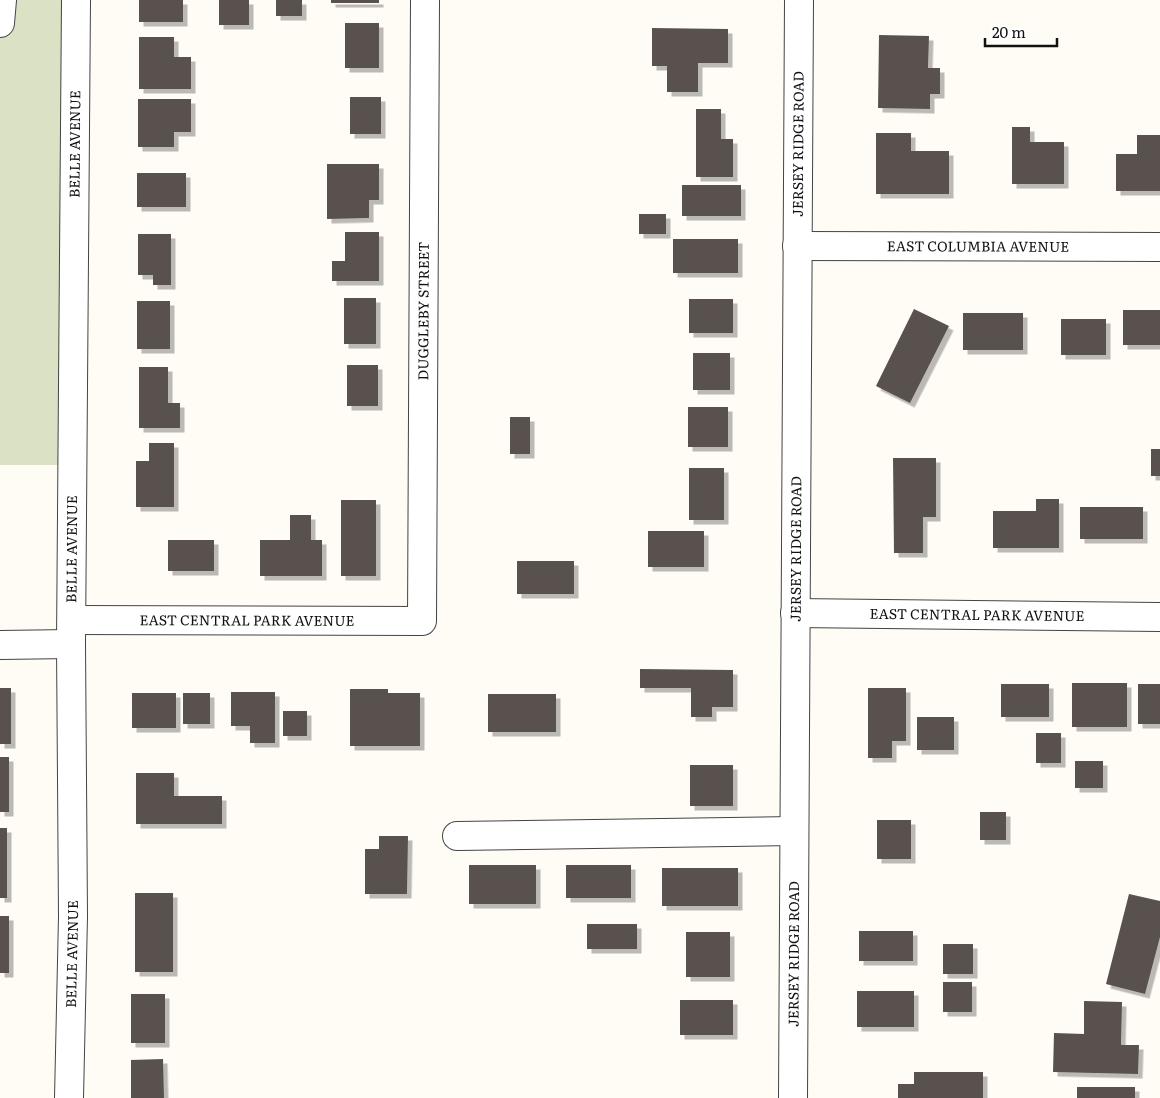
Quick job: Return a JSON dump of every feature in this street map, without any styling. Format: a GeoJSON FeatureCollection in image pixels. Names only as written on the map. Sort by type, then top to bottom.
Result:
{"type":"FeatureCollection","features":[{"type":"Feature","properties":{"kind":"street"},"geometry":{"type":"LineString","coordinates":[[0,23],[2,0]]}},
{"type":"Feature","properties":{"kind":"street","name":"BELLE AVENUE"},"geometry":{"type":"LineString","coordinates":[[69,1098],[73,916],[72,632],[76,0]]}},
{"type":"Feature","properties":{"kind":"street","name":"DUGGLEBY STREET"},"geometry":{"type":"LineString","coordinates":[[422,621],[425,0]]}},
{"type":"Feature","properties":{"kind":"street","name":"JERSEY RIDGE ROAD"},"geometry":{"type":"LineString","coordinates":[[793,1098],[799,0]]}},
{"type":"Feature","properties":{"kind":"street","name":"EAST COLUMBIA AVENUE"},"geometry":{"type":"LineString","coordinates":[[797,246],[1160,247]]}},
{"type":"Feature","properties":{"kind":"street","name":"EAST CENTRAL PARK AVENUE"},"geometry":{"type":"LineString","coordinates":[[795,613],[1160,617]]}},
{"type":"Feature","properties":{"kind":"street","name":"EAST CENTRAL PARK AVENUE"},"geometry":{"type":"LineString","coordinates":[[0,644],[72,632],[422,621]]}},
{"type":"Feature","properties":{"kind":"street"},"geometry":{"type":"LineString","coordinates":[[457,836],[794,831]]}},
{"type":"Feature","properties":{"kind":"green space"},"geometry":{"type":"Polygon","coordinates":[[[0,0],[68,0],[66,465],[0,465],[0,0]]]}},
{"type":"Feature","properties":{"kind":"building"},"geometry":{"type":"Polygon","coordinates":[[[139,0],[183,0],[183,22],[139,22],[139,0]]]}},
{"type":"Feature","properties":{"kind":"building"},"geometry":{"type":"Polygon","coordinates":[[[219,0],[249,0],[249,25],[219,25],[219,0]]]}},
{"type":"Feature","properties":{"kind":"building"},"geometry":{"type":"Polygon","coordinates":[[[276,0],[302,0],[302,16],[276,16],[276,0]]]}},
{"type":"Feature","properties":{"kind":"building"},"geometry":{"type":"Polygon","coordinates":[[[331,0],[379,0],[379,3],[331,3],[331,0]]]}},
{"type":"Feature","properties":{"kind":"building"},"geometry":{"type":"Polygon","coordinates":[[[345,23],[379,23],[379,68],[345,68],[345,23]]]}},
{"type":"Feature","properties":{"kind":"building"},"geometry":{"type":"Polygon","coordinates":[[[652,28],[728,29],[728,63],[698,63],[698,92],[667,92],[667,66],[652,66],[652,28]]]}},
{"type":"Feature","properties":{"kind":"building"},"geometry":{"type":"Polygon","coordinates":[[[879,35],[929,36],[928,68],[940,68],[940,94],[930,94],[930,109],[878,108],[879,35]]]}},
{"type":"Feature","properties":{"kind":"building"},"geometry":{"type":"Polygon","coordinates":[[[139,37],[174,37],[174,57],[191,57],[191,89],[139,89],[139,37]]]}},
{"type":"Feature","properties":{"kind":"building"},"geometry":{"type":"Polygon","coordinates":[[[350,97],[381,97],[381,134],[350,134],[350,97]]]}},
{"type":"Feature","properties":{"kind":"building"},"geometry":{"type":"Polygon","coordinates":[[[138,99],[191,99],[191,132],[174,132],[174,147],[138,147],[138,99]]]}},
{"type":"Feature","properties":{"kind":"building"},"geometry":{"type":"Polygon","coordinates":[[[696,109],[721,109],[721,139],[733,139],[733,177],[696,177],[696,109]]]}},
{"type":"Feature","properties":{"kind":"building"},"geometry":{"type":"Polygon","coordinates":[[[1012,127],[1030,127],[1030,142],[1064,142],[1064,184],[1012,184],[1012,127]]]}},
{"type":"Feature","properties":{"kind":"building"},"geometry":{"type":"Polygon","coordinates":[[[876,133],[911,133],[911,151],[949,151],[949,194],[876,194],[876,133]]]}},
{"type":"Feature","properties":{"kind":"building"},"geometry":{"type":"Polygon","coordinates":[[[1137,135],[1160,135],[1160,191],[1116,191],[1116,154],[1137,154],[1137,135]]]}},
{"type":"Feature","properties":{"kind":"building"},"geometry":{"type":"Polygon","coordinates":[[[327,164],[379,164],[379,200],[369,200],[369,218],[327,219],[327,164]]]}},
{"type":"Feature","properties":{"kind":"building"},"geometry":{"type":"Polygon","coordinates":[[[137,173],[186,173],[186,207],[137,207],[137,173]]]}},
{"type":"Feature","properties":{"kind":"building"},"geometry":{"type":"Polygon","coordinates":[[[682,185],[741,185],[741,216],[682,216],[682,185]]]}},
{"type":"Feature","properties":{"kind":"building"},"geometry":{"type":"Polygon","coordinates":[[[639,214],[666,214],[666,234],[639,234],[639,214]]]}},
{"type":"Feature","properties":{"kind":"building"},"geometry":{"type":"Polygon","coordinates":[[[345,232],[379,232],[379,281],[332,281],[332,261],[345,261],[345,232]]]}},
{"type":"Feature","properties":{"kind":"building"},"geometry":{"type":"Polygon","coordinates":[[[138,234],[171,234],[171,285],[153,285],[153,275],[138,275],[138,234]]]}},
{"type":"Feature","properties":{"kind":"building"},"geometry":{"type":"Polygon","coordinates":[[[673,239],[738,239],[738,273],[673,273],[673,239]]]}},
{"type":"Feature","properties":{"kind":"building"},"geometry":{"type":"Polygon","coordinates":[[[344,298],[376,298],[376,344],[344,344],[344,298]]]}},
{"type":"Feature","properties":{"kind":"building"},"geometry":{"type":"Polygon","coordinates":[[[689,299],[733,299],[733,333],[689,333],[689,299]]]}},
{"type":"Feature","properties":{"kind":"building"},"geometry":{"type":"Polygon","coordinates":[[[137,301],[170,301],[170,349],[137,349],[137,301]]]}},
{"type":"Feature","properties":{"kind":"building"},"geometry":{"type":"Polygon","coordinates":[[[914,309],[949,326],[910,403],[876,386],[914,309]]]}},
{"type":"Feature","properties":{"kind":"building"},"geometry":{"type":"Polygon","coordinates":[[[1123,310],[1160,310],[1160,345],[1123,345],[1123,310]]]}},
{"type":"Feature","properties":{"kind":"building"},"geometry":{"type":"Polygon","coordinates":[[[963,313],[1023,313],[1023,350],[963,350],[963,313]]]}},
{"type":"Feature","properties":{"kind":"building"},"geometry":{"type":"Polygon","coordinates":[[[1061,319],[1106,319],[1106,355],[1061,355],[1061,319]]]}},
{"type":"Feature","properties":{"kind":"building"},"geometry":{"type":"Polygon","coordinates":[[[693,353],[730,353],[730,390],[693,390],[693,353]]]}},
{"type":"Feature","properties":{"kind":"building"},"geometry":{"type":"Polygon","coordinates":[[[347,365],[378,365],[378,406],[347,406],[347,365]]]}},
{"type":"Feature","properties":{"kind":"building"},"geometry":{"type":"Polygon","coordinates":[[[139,367],[168,367],[168,403],[180,403],[180,428],[139,428],[139,367]]]}},
{"type":"Feature","properties":{"kind":"building"},"geometry":{"type":"Polygon","coordinates":[[[688,407],[728,407],[728,447],[688,447],[688,407]]]}},
{"type":"Feature","properties":{"kind":"building"},"geometry":{"type":"Polygon","coordinates":[[[510,417],[530,417],[530,454],[510,454],[510,417]]]}},
{"type":"Feature","properties":{"kind":"building"},"geometry":{"type":"Polygon","coordinates":[[[149,443],[174,443],[174,507],[136,507],[136,461],[149,461],[149,443]]]}},
{"type":"Feature","properties":{"kind":"building"},"geometry":{"type":"Polygon","coordinates":[[[1151,449],[1160,449],[1160,476],[1151,476],[1151,449]]]}},
{"type":"Feature","properties":{"kind":"building"},"geometry":{"type":"Polygon","coordinates":[[[893,458],[936,458],[936,517],[923,517],[923,553],[894,553],[893,458]]]}},
{"type":"Feature","properties":{"kind":"building"},"geometry":{"type":"Polygon","coordinates":[[[689,468],[724,468],[724,520],[689,520],[689,468]]]}},
{"type":"Feature","properties":{"kind":"building"},"geometry":{"type":"Polygon","coordinates":[[[1036,499],[1059,499],[1059,548],[993,548],[993,511],[1036,511],[1036,499]]]}},
{"type":"Feature","properties":{"kind":"building"},"geometry":{"type":"Polygon","coordinates":[[[341,500],[376,500],[376,576],[341,576],[341,500]]]}},
{"type":"Feature","properties":{"kind":"building"},"geometry":{"type":"Polygon","coordinates":[[[1080,507],[1143,507],[1143,539],[1080,539],[1080,507]]]}},
{"type":"Feature","properties":{"kind":"building"},"geometry":{"type":"Polygon","coordinates":[[[290,515],[311,515],[311,540],[322,540],[322,576],[260,576],[260,540],[290,540],[290,515]]]}},
{"type":"Feature","properties":{"kind":"building"},"geometry":{"type":"Polygon","coordinates":[[[648,531],[704,531],[704,567],[648,567],[648,531]]]}},
{"type":"Feature","properties":{"kind":"building"},"geometry":{"type":"Polygon","coordinates":[[[168,540],[214,540],[214,571],[168,571],[168,540]]]}},
{"type":"Feature","properties":{"kind":"building"},"geometry":{"type":"Polygon","coordinates":[[[517,561],[574,561],[574,594],[517,594],[517,561]]]}},
{"type":"Feature","properties":{"kind":"building"},"geometry":{"type":"Polygon","coordinates":[[[640,669],[733,670],[733,707],[712,707],[712,717],[691,717],[691,688],[640,688],[640,669]]]}},
{"type":"Feature","properties":{"kind":"building"},"geometry":{"type":"Polygon","coordinates":[[[1072,683],[1127,683],[1127,727],[1072,727],[1072,683]]]}},
{"type":"Feature","properties":{"kind":"building"},"geometry":{"type":"Polygon","coordinates":[[[1001,684],[1049,684],[1049,717],[1001,717],[1001,684]]]}},
{"type":"Feature","properties":{"kind":"building"},"geometry":{"type":"Polygon","coordinates":[[[1138,684],[1160,684],[1160,724],[1138,724],[1138,684]]]}},
{"type":"Feature","properties":{"kind":"building"},"geometry":{"type":"Polygon","coordinates":[[[0,688],[11,688],[11,744],[0,744],[0,688]]]}},
{"type":"Feature","properties":{"kind":"building"},"geometry":{"type":"Polygon","coordinates":[[[868,688],[906,688],[906,741],[892,741],[892,758],[868,758],[868,688]]]}},
{"type":"Feature","properties":{"kind":"building"},"geometry":{"type":"Polygon","coordinates":[[[350,689],[388,689],[388,693],[420,693],[420,746],[350,746],[350,689]]]}},
{"type":"Feature","properties":{"kind":"building"},"geometry":{"type":"Polygon","coordinates":[[[231,692],[275,692],[275,743],[250,743],[250,726],[231,726],[231,692]]]}},
{"type":"Feature","properties":{"kind":"building"},"geometry":{"type":"Polygon","coordinates":[[[132,693],[176,693],[176,728],[132,728],[132,693]]]}},
{"type":"Feature","properties":{"kind":"building"},"geometry":{"type":"Polygon","coordinates":[[[183,693],[210,693],[210,724],[183,724],[183,693]]]}},
{"type":"Feature","properties":{"kind":"building"},"geometry":{"type":"Polygon","coordinates":[[[488,694],[556,694],[556,732],[488,732],[488,694]]]}},
{"type":"Feature","properties":{"kind":"building"},"geometry":{"type":"Polygon","coordinates":[[[283,711],[307,711],[307,736],[283,736],[283,711]]]}},
{"type":"Feature","properties":{"kind":"building"},"geometry":{"type":"Polygon","coordinates":[[[917,717],[954,717],[954,750],[917,750],[917,717]]]}},
{"type":"Feature","properties":{"kind":"building"},"geometry":{"type":"Polygon","coordinates":[[[1036,733],[1061,733],[1061,763],[1036,763],[1036,733]]]}},
{"type":"Feature","properties":{"kind":"building"},"geometry":{"type":"Polygon","coordinates":[[[0,757],[9,757],[9,812],[0,812],[0,757]]]}},
{"type":"Feature","properties":{"kind":"building"},"geometry":{"type":"Polygon","coordinates":[[[1075,761],[1103,761],[1103,788],[1075,788],[1075,761]]]}},
{"type":"Feature","properties":{"kind":"building"},"geometry":{"type":"Polygon","coordinates":[[[690,765],[733,765],[733,806],[690,806],[690,765]]]}},
{"type":"Feature","properties":{"kind":"building"},"geometry":{"type":"Polygon","coordinates":[[[136,773],[174,773],[174,796],[222,796],[222,824],[136,824],[136,773]]]}},
{"type":"Feature","properties":{"kind":"building"},"geometry":{"type":"Polygon","coordinates":[[[980,812],[1006,812],[1006,840],[980,840],[980,812]]]}},
{"type":"Feature","properties":{"kind":"building"},"geometry":{"type":"Polygon","coordinates":[[[877,820],[911,820],[911,859],[877,859],[877,820]]]}},
{"type":"Feature","properties":{"kind":"building"},"geometry":{"type":"Polygon","coordinates":[[[0,828],[7,828],[7,898],[0,898],[0,828]]]}},
{"type":"Feature","properties":{"kind":"building"},"geometry":{"type":"Polygon","coordinates":[[[379,836],[408,836],[407,894],[365,894],[365,849],[379,849],[379,836]]]}},
{"type":"Feature","properties":{"kind":"building"},"geometry":{"type":"Polygon","coordinates":[[[469,865],[536,865],[536,904],[469,904],[469,865]]]}},
{"type":"Feature","properties":{"kind":"building"},"geometry":{"type":"Polygon","coordinates":[[[566,865],[631,865],[631,898],[566,898],[566,865]]]}},
{"type":"Feature","properties":{"kind":"building"},"geometry":{"type":"Polygon","coordinates":[[[662,868],[738,868],[738,906],[662,906],[662,868]]]}},
{"type":"Feature","properties":{"kind":"building"},"geometry":{"type":"Polygon","coordinates":[[[135,893],[173,893],[173,972],[135,972],[135,893]]]}},
{"type":"Feature","properties":{"kind":"building"},"geometry":{"type":"Polygon","coordinates":[[[1129,894],[1160,901],[1160,937],[1145,994],[1106,984],[1129,894]]]}},
{"type":"Feature","properties":{"kind":"building"},"geometry":{"type":"Polygon","coordinates":[[[0,916],[9,916],[9,973],[0,973],[0,916]]]}},
{"type":"Feature","properties":{"kind":"building"},"geometry":{"type":"Polygon","coordinates":[[[587,924],[637,924],[637,949],[587,949],[587,924]]]}},
{"type":"Feature","properties":{"kind":"building"},"geometry":{"type":"Polygon","coordinates":[[[859,931],[913,931],[913,961],[859,961],[859,931]]]}},
{"type":"Feature","properties":{"kind":"building"},"geometry":{"type":"Polygon","coordinates":[[[686,932],[730,932],[730,977],[686,977],[686,932]]]}},
{"type":"Feature","properties":{"kind":"building"},"geometry":{"type":"Polygon","coordinates":[[[943,944],[973,944],[973,974],[943,974],[943,944]]]}},
{"type":"Feature","properties":{"kind":"building"},"geometry":{"type":"Polygon","coordinates":[[[943,982],[972,982],[972,1012],[943,1012],[943,982]]]}},
{"type":"Feature","properties":{"kind":"building"},"geometry":{"type":"Polygon","coordinates":[[[857,991],[914,991],[914,1027],[857,1027],[857,991]]]}},
{"type":"Feature","properties":{"kind":"building"},"geometry":{"type":"Polygon","coordinates":[[[131,994],[165,994],[165,1043],[131,1043],[131,994]]]}},
{"type":"Feature","properties":{"kind":"building"},"geometry":{"type":"Polygon","coordinates":[[[680,1000],[733,1000],[733,1035],[680,1035],[680,1000]]]}},
{"type":"Feature","properties":{"kind":"building"},"geometry":{"type":"Polygon","coordinates":[[[1084,1001],[1122,1002],[1121,1045],[1139,1045],[1138,1074],[1053,1072],[1054,1033],[1084,1034],[1084,1001]]]}},
{"type":"Feature","properties":{"kind":"building"},"geometry":{"type":"Polygon","coordinates":[[[163,1059],[164,1098],[131,1098],[131,1060],[163,1059]]]}},
{"type":"Feature","properties":{"kind":"building"},"geometry":{"type":"Polygon","coordinates":[[[914,1072],[983,1072],[983,1098],[898,1098],[898,1084],[914,1084],[914,1072]]]}},
{"type":"Feature","properties":{"kind":"building"},"geometry":{"type":"Polygon","coordinates":[[[1077,1087],[1135,1087],[1135,1098],[1077,1098],[1077,1087]]]}}]}
